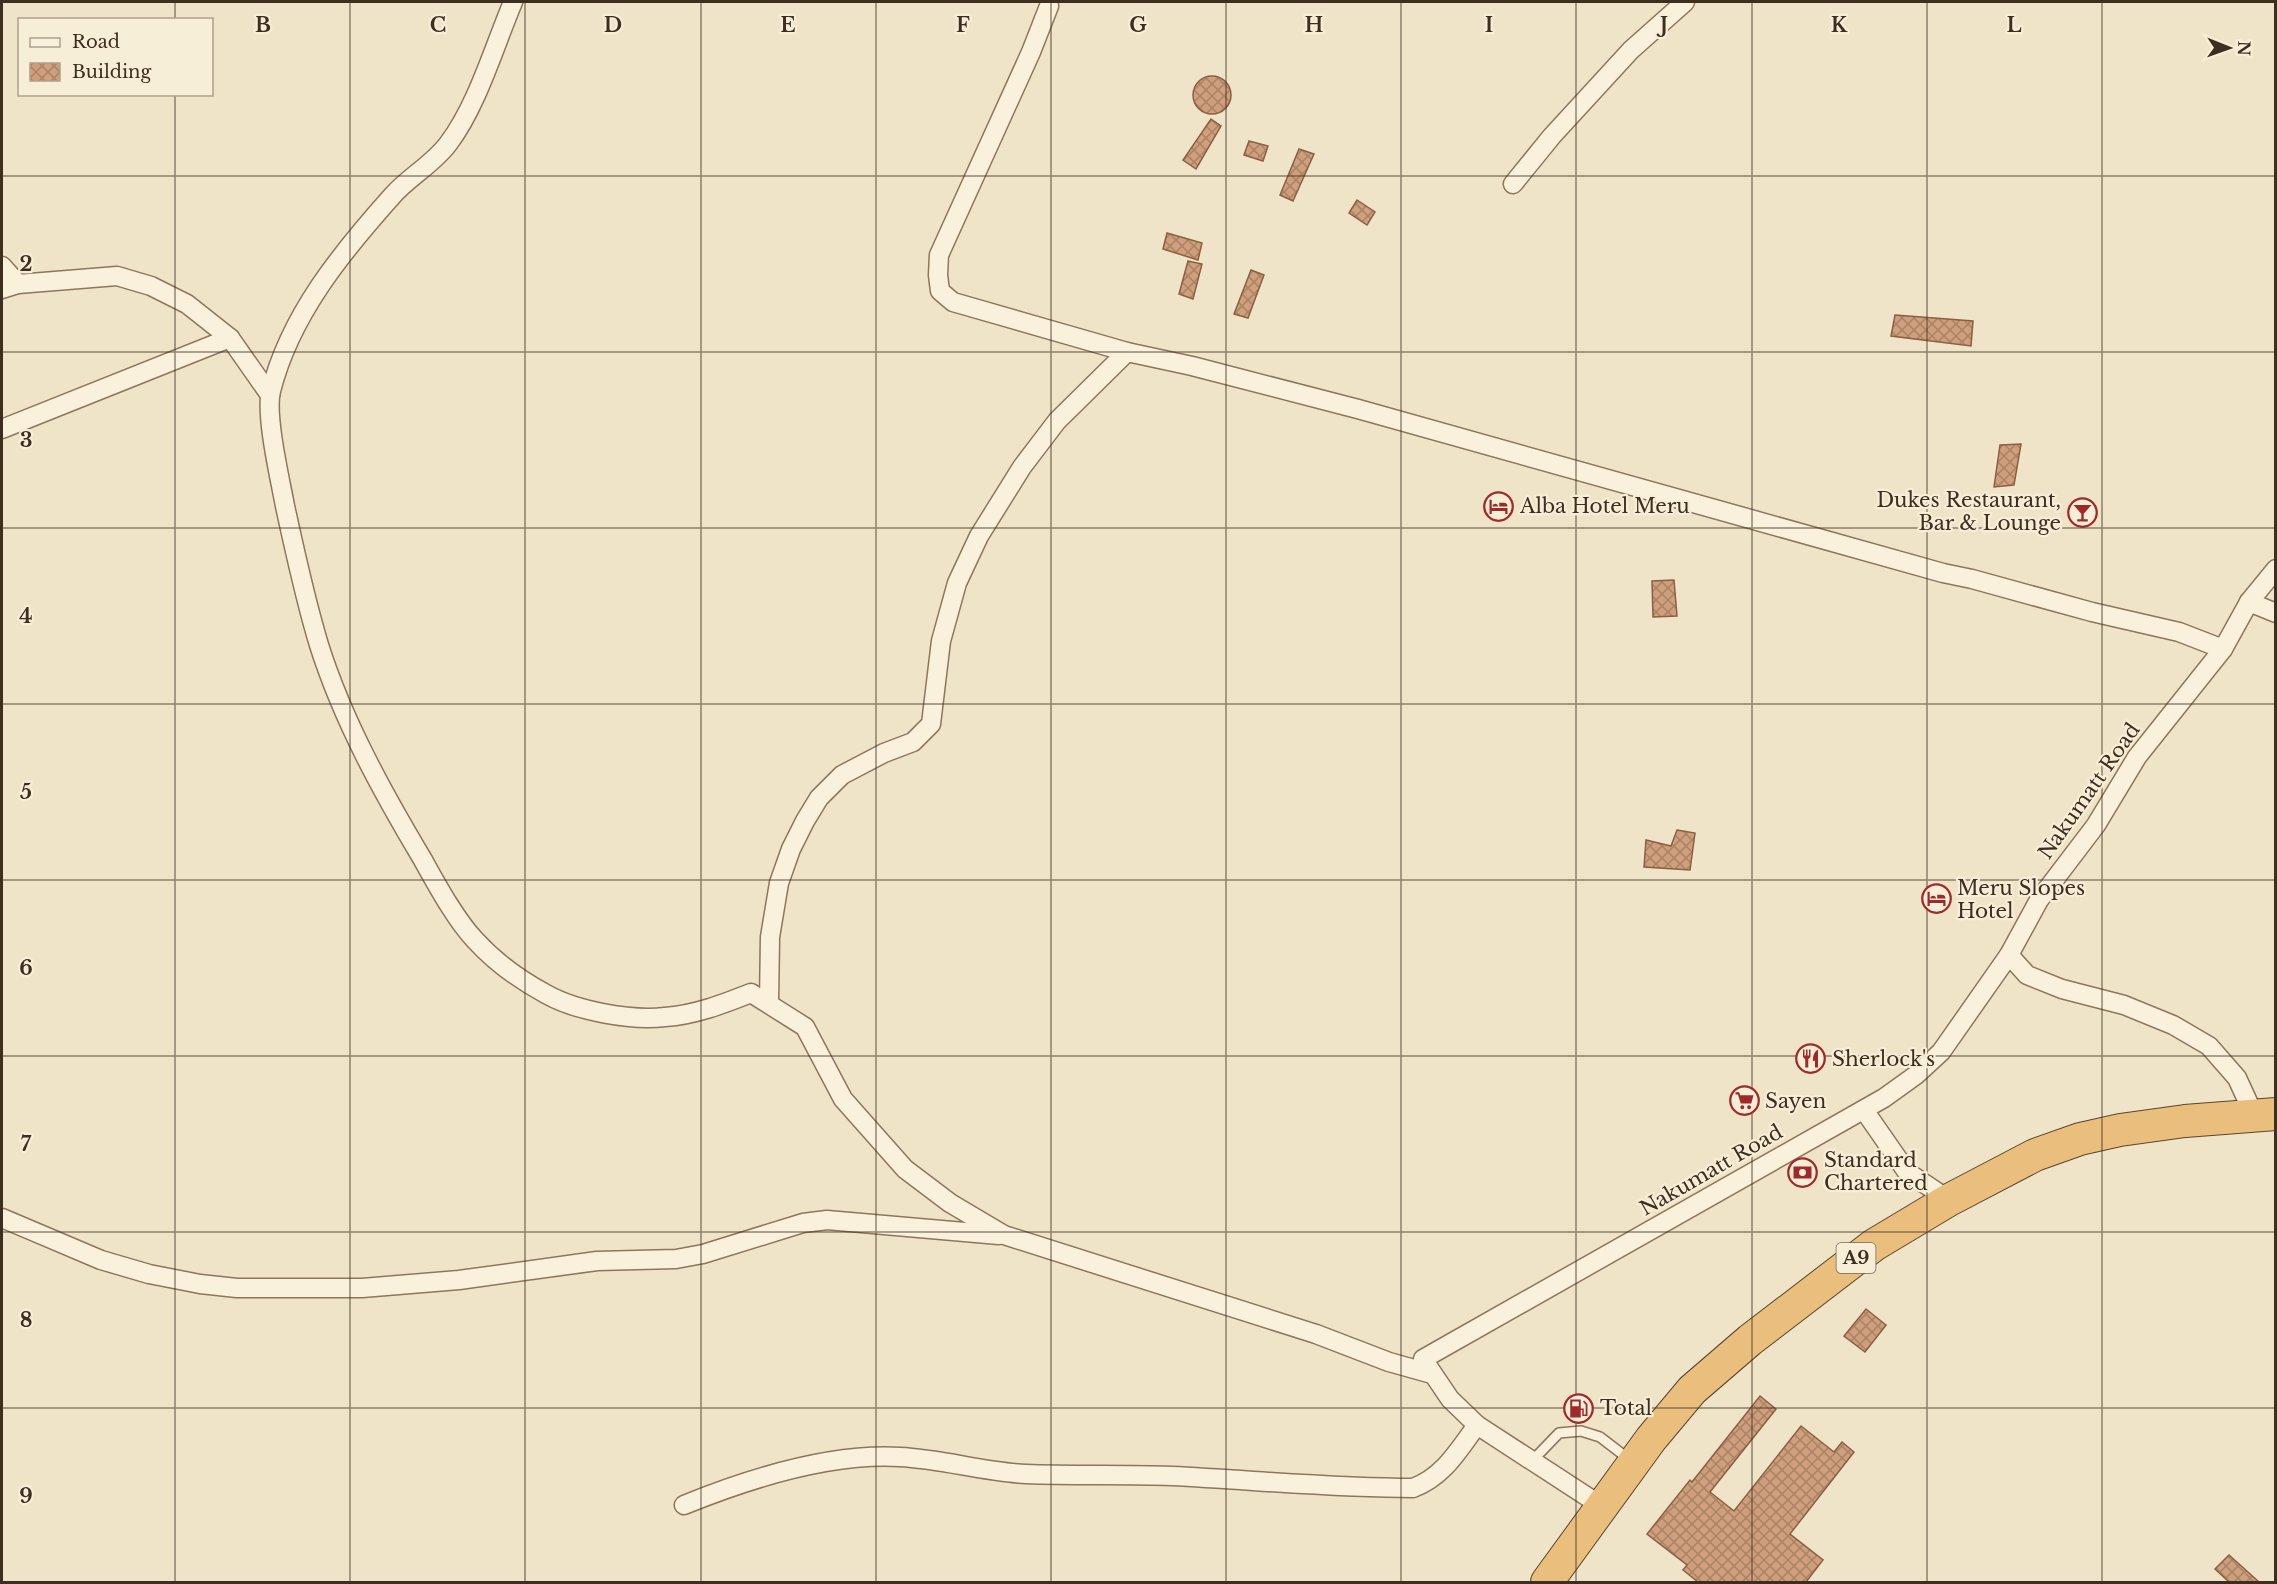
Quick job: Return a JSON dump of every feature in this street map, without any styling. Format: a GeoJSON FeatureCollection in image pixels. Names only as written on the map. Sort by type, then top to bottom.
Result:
{"type":"FeatureCollection","features":[{"type":"Feature","properties":{"kind":"highway","name":"A9"},"geometry":{"type":"LineString","coordinates":[[1547,1582],[1692,1390],[1750,1340],[1874,1245],[1950,1200],[2035,1155],[2080,1139],[2120,1130],[2265,1114]]}},
{"type":"Feature","properties":{"kind":"street"},"geometry":{"type":"LineString","coordinates":[[513,2],[468,113],[446,147],[394,194],[314,294],[284,351],[270,395],[273,441],[297,561],[320,647],[348,719],[390,805],[435,882],[474,939],[508,970],[549,996],[591,1011],[664,1018],[715,1007],[751,993],[805,1027],[843,1099],[905,1169],[950,1203],[1004,1235]]}},
{"type":"Feature","properties":{"kind":"street"},"geometry":{"type":"LineString","coordinates":[[1513,184],[1552,136],[1631,50],[1685,2]]}},
{"type":"Feature","properties":{"kind":"street"},"geometry":{"type":"LineString","coordinates":[[1049,6],[1031,52],[939,255],[940,291],[953,302],[1127,352],[1192,366],[1358,409],[1942,573],[2179,632],[2223,649]]}},
{"type":"Feature","properties":{"kind":"street"},"geometry":{"type":"LineString","coordinates":[[2,266],[10,286],[117,276],[151,286],[187,304],[230,338],[270,395]]}},
{"type":"Feature","properties":{"kind":"street"},"geometry":{"type":"LineString","coordinates":[[2,429],[230,338]]}},
{"type":"Feature","properties":{"kind":"street"},"geometry":{"type":"LineString","coordinates":[[769,1003],[770,937],[779,883],[791,849],[805,821],[819,798],[842,775],[884,753],[913,742],[930,724],[941,641],[957,583],[979,536],[1022,467],[1057,421],[1127,352]]}},
{"type":"Feature","properties":{"kind":"street","name":"Nakumatt Road"},"geometry":{"type":"LineString","coordinates":[[1428,1366],[1884,1098],[1916,1075],[1941,1052],[2009,955],[2039,900],[2096,825],[2137,758],[2223,649],[2249,602],[2276,568]]}},
{"type":"Feature","properties":{"kind":"street"},"geometry":{"type":"LineString","coordinates":[[2249,602],[2276,613]]}},
{"type":"Feature","properties":{"kind":"street"},"geometry":{"type":"LineString","coordinates":[[2009,955],[2027,975],[2062,989],[2124,1005],[2173,1025],[2209,1046],[2265,1114]]}},
{"type":"Feature","properties":{"kind":"street"},"geometry":{"type":"LineString","coordinates":[[1864,1110],[1906,1172],[1950,1200]]}},
{"type":"Feature","properties":{"kind":"street"},"geometry":{"type":"LineString","coordinates":[[2,1218],[101,1260],[149,1274],[200,1284],[237,1288],[362,1288],[470,1278],[597,1261],[676,1259],[703,1254],[803,1222],[827,1220],[1004,1235],[1316,1334],[1389,1362],[1428,1366],[1450,1399],[1477,1425],[1603,1507]]}},
{"type":"Feature","properties":{"kind":"street"},"geometry":{"type":"LineString","coordinates":[[684,1505],[717,1492],[804,1466],[848,1458],[899,1456],[1022,1474],[1172,1476],[1284,1484],[1413,1488],[1428,1483],[1441,1472],[1477,1425]]}},
{"type":"Feature","properties":{"kind":"lane"},"geometry":{"type":"LineString","coordinates":[[1532,1461],[1559,1433],[1581,1431],[1600,1437],[1634,1464]]}},
{"type":"Feature","properties":{"kind":"building"},"geometry":{"type":"Polygon","coordinates":[[[1212,76],[1226,81],[1231,95],[1226,109],[1212,114],[1198,109],[1193,95],[1198,81],[1212,76]]]}},
{"type":"Feature","properties":{"kind":"building"},"geometry":{"type":"Polygon","coordinates":[[[1211,119],[1221,126],[1196,169],[1183,160],[1211,119]]]}},
{"type":"Feature","properties":{"kind":"building"},"geometry":{"type":"Polygon","coordinates":[[[1249,141],[1268,146],[1263,161],[1244,155],[1249,141]]]}},
{"type":"Feature","properties":{"kind":"building"},"geometry":{"type":"Polygon","coordinates":[[[1299,149],[1314,154],[1293,201],[1280,195],[1299,149]]]}},
{"type":"Feature","properties":{"kind":"building"},"geometry":{"type":"Polygon","coordinates":[[[1357,200],[1375,212],[1367,225],[1349,213],[1357,200]]]}},
{"type":"Feature","properties":{"kind":"building"},"geometry":{"type":"Polygon","coordinates":[[[1167,233],[1202,243],[1198,260],[1163,249],[1167,233]]]}},
{"type":"Feature","properties":{"kind":"building"},"geometry":{"type":"Polygon","coordinates":[[[1188,261],[1202,264],[1193,299],[1179,294],[1188,261]]]}},
{"type":"Feature","properties":{"kind":"building"},"geometry":{"type":"Polygon","coordinates":[[[1251,270],[1264,275],[1248,318],[1234,314],[1251,270]]]}},
{"type":"Feature","properties":{"kind":"building"},"geometry":{"type":"Polygon","coordinates":[[[1895,315],[1973,321],[1971,346],[1891,336],[1895,315]]]}},
{"type":"Feature","properties":{"kind":"building"},"geometry":{"type":"Polygon","coordinates":[[[2021,444],[2014,485],[1994,487],[2000,445],[2021,444]]]}},
{"type":"Feature","properties":{"kind":"building"},"geometry":{"type":"Polygon","coordinates":[[[1674,580],[1677,616],[1653,617],[1652,581],[1674,580]]]}},
{"type":"Feature","properties":{"kind":"building"},"geometry":{"type":"Polygon","coordinates":[[[1677,830],[1695,833],[1690,870],[1644,867],[1646,840],[1671,846],[1677,830]]]}},
{"type":"Feature","properties":{"kind":"building"},"geometry":{"type":"Polygon","coordinates":[[[1866,1309],[1886,1325],[1865,1352],[1844,1336],[1866,1309]]]}},
{"type":"Feature","properties":{"kind":"building"},"geometry":{"type":"Polygon","coordinates":[[[1760,1396],[1776,1409],[1710,1492],[1734,1511],[1801,1426],[1834,1452],[1842,1442],[1854,1452],[1790,1534],[1823,1560],[1806,1582],[1698,1582],[1683,1570],[1687,1565],[1647,1534],[1690,1480],[1692,1482],[1760,1396]]]}},
{"type":"Feature","properties":{"kind":"building"},"geometry":{"type":"Polygon","coordinates":[[[2229,1555],[2259,1582],[2229,1582],[2215,1569],[2229,1555]]]}},
{"type":"Feature","properties":{"kind":"place","name":"Alba Hotel Meru"},"geometry":{"type":"Point","coordinates":[1499,506]}},
{"type":"Feature","properties":{"kind":"place","name":"Dukes Restaurant, Bar & Lounge"},"geometry":{"type":"Point","coordinates":[2082,512]}},
{"type":"Feature","properties":{"kind":"place","name":"Meru Slopes Hotel"},"geometry":{"type":"Point","coordinates":[1936,899]}},
{"type":"Feature","properties":{"kind":"place","name":"Sherlock's"},"geometry":{"type":"Point","coordinates":[1811,1059]}},
{"type":"Feature","properties":{"kind":"place","name":"Sayen"},"geometry":{"type":"Point","coordinates":[1744,1101]}},
{"type":"Feature","properties":{"kind":"place","name":"Standard Chartered"},"geometry":{"type":"Point","coordinates":[1803,1172]}},
{"type":"Feature","properties":{"kind":"place","name":"Total"},"geometry":{"type":"Point","coordinates":[1579,1408]}}]}
